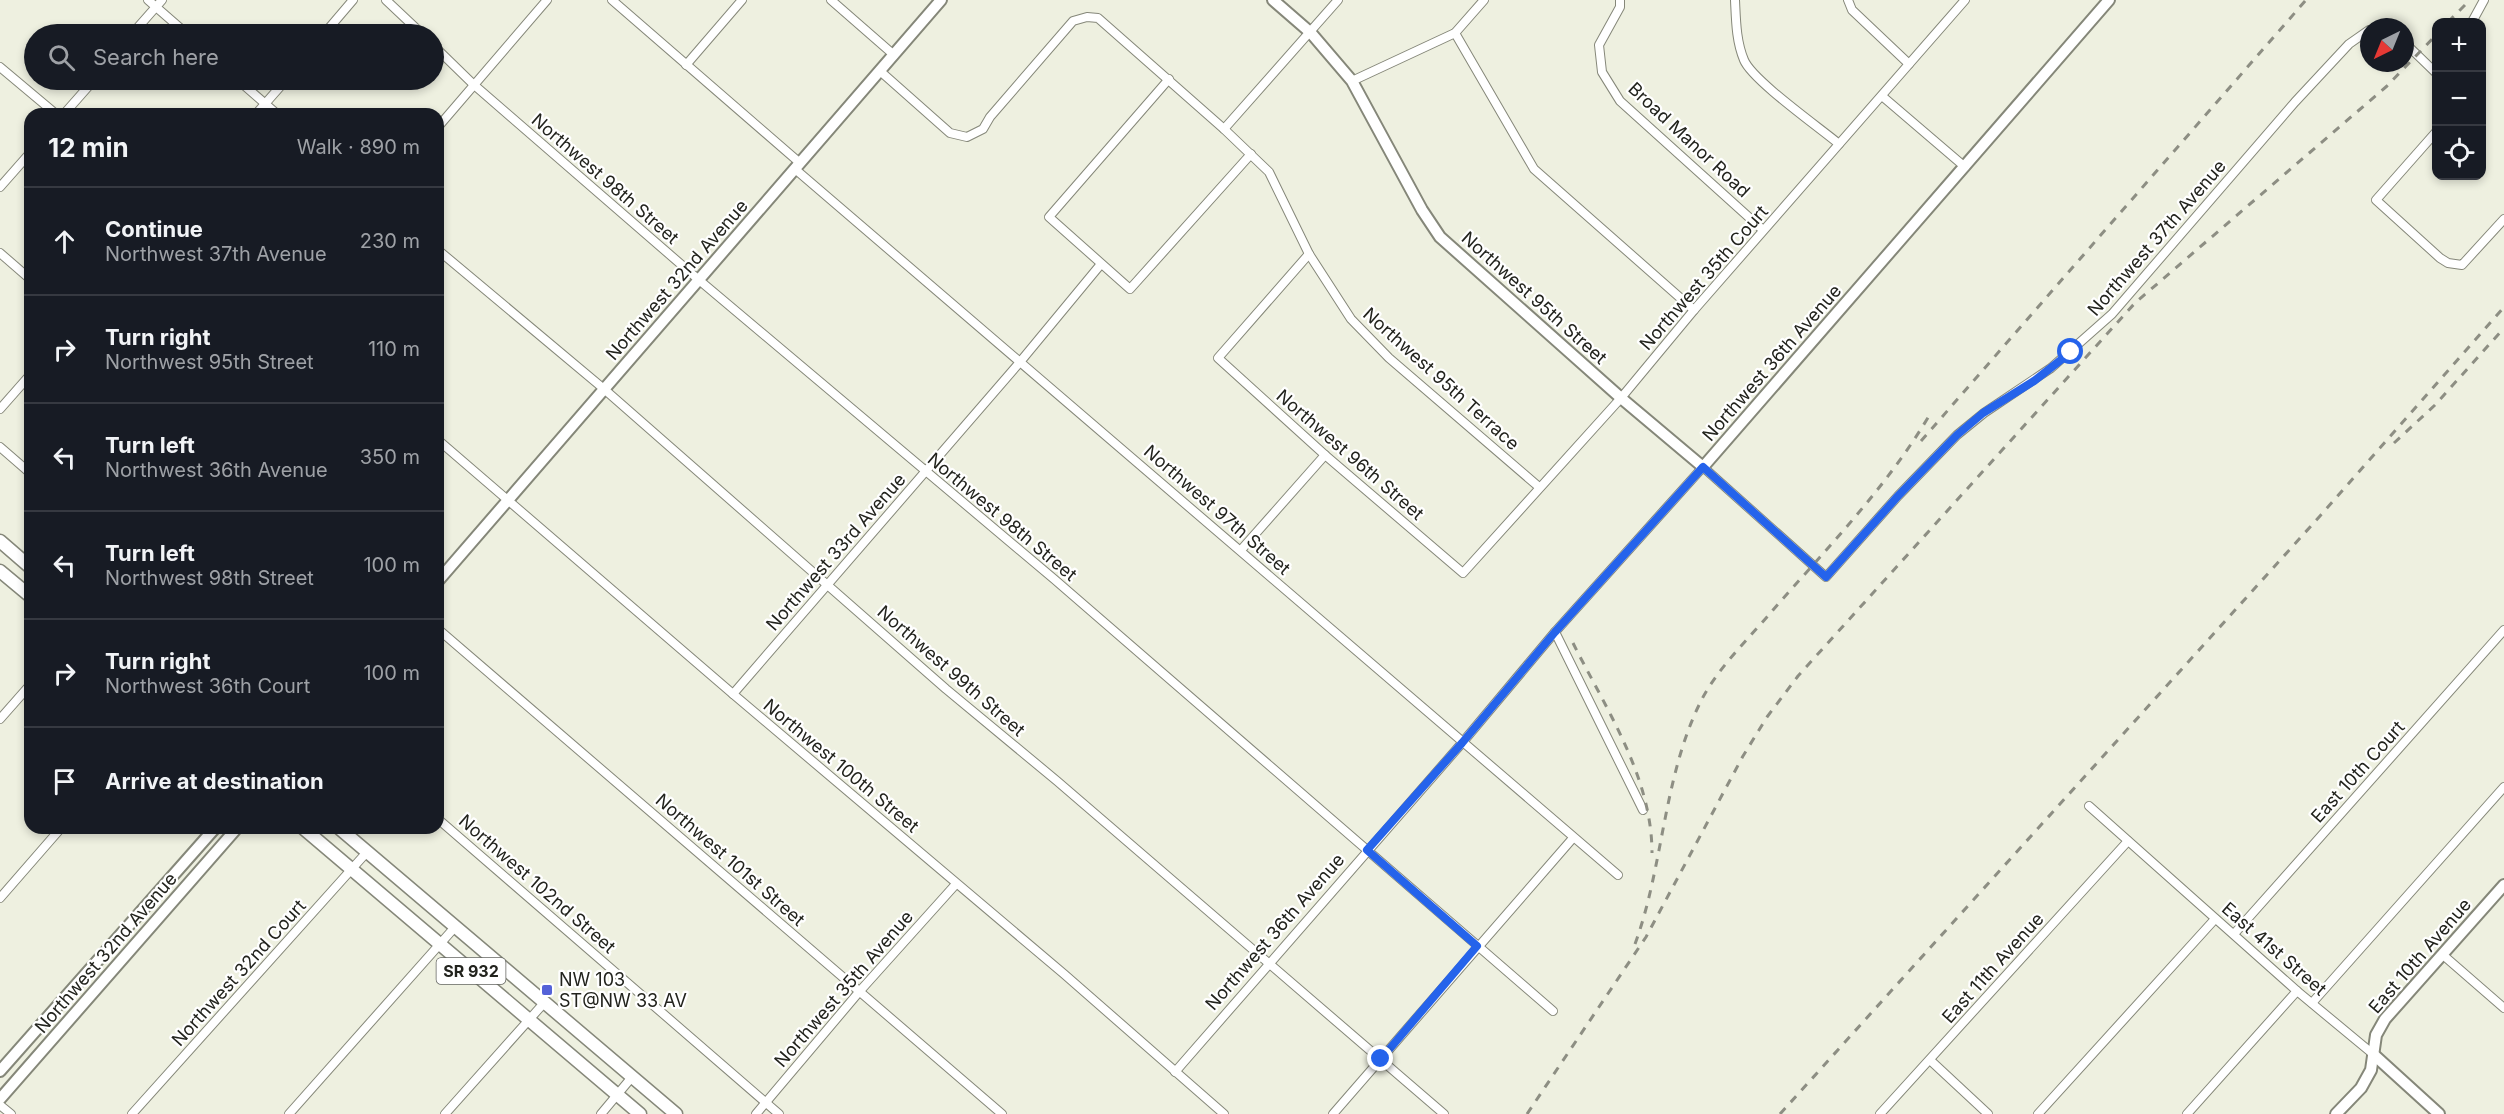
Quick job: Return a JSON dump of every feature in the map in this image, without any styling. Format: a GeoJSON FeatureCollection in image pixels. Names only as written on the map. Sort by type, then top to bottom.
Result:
{"type":"FeatureCollection","features":[{"type":"Feature","properties":{"kind":"main road"},"geometry":{"type":"LineString","coordinates":[[0,542],[24,562]]}},
{"type":"Feature","properties":{"kind":"main road"},"geometry":{"type":"LineString","coordinates":[[0,571],[24,591]]}},
{"type":"Feature","properties":{"kind":"main road","name":"SR 932"},"geometry":{"type":"LineString","coordinates":[[310,834],[640,1114]]}},
{"type":"Feature","properties":{"kind":"main road","name":"SR 932"},"geometry":{"type":"LineString","coordinates":[[346,834],[676,1114]]}},
{"type":"Feature","properties":{"kind":"street"},"geometry":{"type":"LineString","coordinates":[[148,0],[176,24]]}},
{"type":"Feature","properties":{"kind":"street"},"geometry":{"type":"LineString","coordinates":[[141,24],[162,0]]}},
{"type":"Feature","properties":{"kind":"street"},"geometry":{"type":"LineString","coordinates":[[332,24],[352,0]]}},
{"type":"Feature","properties":{"kind":"street"},"geometry":{"type":"LineString","coordinates":[[386,0],[411,24]]}},
{"type":"Feature","properties":{"kind":"street"},"geometry":{"type":"LineString","coordinates":[[444,120],[548,0]]}},
{"type":"Feature","properties":{"kind":"street","name":"Northwest 97th Street"},"geometry":{"type":"LineString","coordinates":[[612,0],[1020,362],[1618,875]]}},
{"type":"Feature","properties":{"kind":"street"},"geometry":{"type":"LineString","coordinates":[[686,64],[742,0]]}},
{"type":"Feature","properties":{"kind":"street"},"geometry":{"type":"LineString","coordinates":[[831,0],[894,55]]}},
{"type":"Feature","properties":{"kind":"street","name":"Northwest 32nd Avenue"},"geometry":{"type":"LineString","coordinates":[[444,574],[942,0]]}},
{"type":"Feature","properties":{"kind":"street","name":"Northwest 95th Street"},"geometry":{"type":"LineString","coordinates":[[1273,0],[1311,33],[1352,81],[1422,210],[1440,237],[1826,577]]}},
{"type":"Feature","properties":{"kind":"street"},"geometry":{"type":"LineString","coordinates":[[1224,129],[1338,0]]}},
{"type":"Feature","properties":{"kind":"street"},"geometry":{"type":"LineString","coordinates":[[1352,81],[1455,33],[1484,0]]}},
{"type":"Feature","properties":{"kind":"street","name":"Broad Manor Road"},"geometry":{"type":"LineString","coordinates":[[1620,0],[1620,7],[1599,45],[1602,72],[1620,101],[1763,230]]}},
{"type":"Feature","properties":{"kind":"street"},"geometry":{"type":"LineString","coordinates":[[1735,0],[1737,35],[1745,63],[1769,88],[1839,144]]}},
{"type":"Feature","properties":{"kind":"street"},"geometry":{"type":"LineString","coordinates":[[1848,0],[1852,10],[1909,64]]}},
{"type":"Feature","properties":{"kind":"street","name":"Northwest 35th Court"},"geometry":{"type":"LineString","coordinates":[[1463,573],[1621,398],[1763,230],[1965,0]]}},
{"type":"Feature","properties":{"kind":"street","name":"Northwest 36th Avenue"},"geometry":{"type":"LineString","coordinates":[[1175,1072],[1462,743],[1555,632],[1703,467],[2109,0]]}},
{"type":"Feature","properties":{"kind":"street"},"geometry":{"type":"LineString","coordinates":[[2474,18],[2484,0]]}},
{"type":"Feature","properties":{"kind":"street","name":"Northwest 95th Terrace"},"geometry":{"type":"LineString","coordinates":[[880,71],[950,133],[967,138],[983,129],[990,117],[1073,21],[1087,17],[1098,18],[1169,79],[1269,172],[1309,254],[1351,319],[1389,358],[1539,487]]}},
{"type":"Feature","properties":{"kind":"street"},"geometry":{"type":"LineString","coordinates":[[1455,33],[1534,169],[1694,310]]}},
{"type":"Feature","properties":{"kind":"street","name":"Northwest 37th Avenue"},"geometry":{"type":"LineString","coordinates":[[1826,577],[1898,496],[1957,435],[1983,413],[2051,368],[2105,321],[2295,102],[2353,40],[2360,36]]}},
{"type":"Feature","properties":{"kind":"street"},"geometry":{"type":"LineString","coordinates":[[2414,51],[2432,67]]}},
{"type":"Feature","properties":{"kind":"street","name":"Northwest 98th Street"},"geometry":{"type":"LineString","coordinates":[[444,56],[473,84],[699,280],[1054,579],[1553,1011]]}},
{"type":"Feature","properties":{"kind":"street"},"geometry":{"type":"LineString","coordinates":[[0,67],[24,87]]}},
{"type":"Feature","properties":{"kind":"street"},"geometry":{"type":"LineString","coordinates":[[1169,79],[1049,217],[1130,289],[1251,154]]}},
{"type":"Feature","properties":{"kind":"street"},"geometry":{"type":"LineString","coordinates":[[27,90],[49,108]]}},
{"type":"Feature","properties":{"kind":"street"},"geometry":{"type":"LineString","coordinates":[[69,108],[85,90]]}},
{"type":"Feature","properties":{"kind":"street"},"geometry":{"type":"LineString","coordinates":[[249,90],[270,108]]}},
{"type":"Feature","properties":{"kind":"street"},"geometry":{"type":"LineString","coordinates":[[261,108],[277,90]]}},
{"type":"Feature","properties":{"kind":"street"},"geometry":{"type":"LineString","coordinates":[[1882,96],[1965,167]]}},
{"type":"Feature","properties":{"kind":"street"},"geometry":{"type":"LineString","coordinates":[[2432,137],[2376,200],[2440,258],[2456,265],[2463,265],[2504,219]]}},
{"type":"Feature","properties":{"kind":"street"},"geometry":{"type":"LineString","coordinates":[[0,187],[24,160]]}},
{"type":"Feature","properties":{"kind":"street"},"geometry":{"type":"LineString","coordinates":[[0,253],[24,274]]}},
{"type":"Feature","properties":{"kind":"street","name":"Northwest 96th Street"},"geometry":{"type":"LineString","coordinates":[[1309,254],[1218,358],[1463,573]]}},
{"type":"Feature","properties":{"kind":"street","name":"Northwest 99th Street"},"geometry":{"type":"LineString","coordinates":[[444,255],[604,389],[946,689],[1066,788],[1444,1114]]}},
{"type":"Feature","properties":{"kind":"street","name":"Northwest 33rd Avenue"},"geometry":{"type":"LineString","coordinates":[[733,694],[1020,362],[1101,264]]}},
{"type":"Feature","properties":{"kind":"street"},"geometry":{"type":"LineString","coordinates":[[0,409],[24,382]]}},
{"type":"Feature","properties":{"kind":"street","name":"Northwest 100th Street"},"geometry":{"type":"LineString","coordinates":[[444,445],[1064,974],[1224,1114]]}},
{"type":"Feature","properties":{"kind":"street"},"geometry":{"type":"LineString","coordinates":[[0,447],[24,468]]}},
{"type":"Feature","properties":{"kind":"street"},"geometry":{"type":"LineString","coordinates":[[1241,550],[1325,454]]}},
{"type":"Feature","properties":{"kind":"street","name":"East 10th Court"},"geometry":{"type":"LineString","coordinates":[[2234,934],[2504,630]]}},
{"type":"Feature","properties":{"kind":"street"},"geometry":{"type":"LineString","coordinates":[[1555,632],[1643,810]]}},
{"type":"Feature","properties":{"kind":"street","name":"Northwest 101st Street"},"geometry":{"type":"LineString","coordinates":[[444,634],[1002,1114]]}},
{"type":"Feature","properties":{"kind":"street"},"geometry":{"type":"LineString","coordinates":[[0,719],[24,692]]}},
{"type":"Feature","properties":{"kind":"street"},"geometry":{"type":"LineString","coordinates":[[2312,1004],[2504,787]]}},
{"type":"Feature","properties":{"kind":"street","name":"East 41st Street"},"geometry":{"type":"LineString","coordinates":[[2089,806],[2297,992],[2373,1054],[2439,1114]]}},
{"type":"Feature","properties":{"kind":"street","name":"Northwest 102nd Street"},"geometry":{"type":"LineString","coordinates":[[444,824],[779,1114]]}},
{"type":"Feature","properties":{"kind":"street"},"geometry":{"type":"LineString","coordinates":[[0,897],[56,834]]}},
{"type":"Feature","properties":{"kind":"street","name":"Northwest 32nd Avenue"},"geometry":{"type":"LineString","coordinates":[[0,1071],[210,834]]}},
{"type":"Feature","properties":{"kind":"street","name":"Northwest 32nd Avenue"},"geometry":{"type":"LineString","coordinates":[[0,1099],[232,834]]}},
{"type":"Feature","properties":{"kind":"street"},"geometry":{"type":"LineString","coordinates":[[1333,1114],[1573,838]]}},
{"type":"Feature","properties":{"kind":"street","name":"East 11th Avenue"},"geometry":{"type":"LineString","coordinates":[[1880,1114],[2128,841]]}},
{"type":"Feature","properties":{"kind":"street","name":"Northwest 32nd Court"},"geometry":{"type":"LineString","coordinates":[[132,1114],[367,852]]}},
{"type":"Feature","properties":{"kind":"street","name":"Northwest 35th Avenue"},"geometry":{"type":"LineString","coordinates":[[756,1114],[859,992],[956,884]]}},
{"type":"Feature","properties":{"kind":"street","name":"East 10th Avenue"},"geometry":{"type":"LineString","coordinates":[[2336,1114],[2361,1088],[2371,1070],[2376,1035],[2385,1019],[2504,885]]}},
{"type":"Feature","properties":{"kind":"street"},"geometry":{"type":"LineString","coordinates":[[2038,1114],[2215,919]]}},
{"type":"Feature","properties":{"kind":"street"},"geometry":{"type":"LineString","coordinates":[[289,1114],[455,927]]}},
{"type":"Feature","properties":{"kind":"street"},"geometry":{"type":"LineString","coordinates":[[2443,955],[2504,1008]]}},
{"type":"Feature","properties":{"kind":"street"},"geometry":{"type":"LineString","coordinates":[[2187,1114],[2297,992]]}},
{"type":"Feature","properties":{"kind":"street"},"geometry":{"type":"LineString","coordinates":[[445,1114],[544,1002]]}},
{"type":"Feature","properties":{"kind":"street"},"geometry":{"type":"LineString","coordinates":[[1930,1060],[1988,1114]]}},
{"type":"Feature","properties":{"kind":"street"},"geometry":{"type":"LineString","coordinates":[[601,1114],[632,1077]]}},
{"type":"Feature","properties":{"kind":"street"},"geometry":{"type":"LineString","coordinates":[[0,1105],[11,1114]]}},
{"type":"Feature","properties":{"kind":"railway"},"geometry":{"type":"LineString","coordinates":[[1921,441],[2306,0]]}},
{"type":"Feature","properties":{"kind":"railway"},"geometry":{"type":"LineString","coordinates":[[2452,18],[2470,0]]}},
{"type":"Feature","properties":{"kind":"railway"},"geometry":{"type":"LineString","coordinates":[[1527,1114],[1646,937],[1743,756],[1767,717],[1798,676],[2135,303],[2387,86],[2432,39]]}},
{"type":"Feature","properties":{"kind":"railway"},"geometry":{"type":"LineString","coordinates":[[1780,1114],[2320,516],[2504,307]]}},
{"type":"Feature","properties":{"kind":"railway"},"geometry":{"type":"LineString","coordinates":[[2394,443],[2435,405],[2504,328]]}},
{"type":"Feature","properties":{"kind":"railway"},"geometry":{"type":"LineString","coordinates":[[1635,944],[1645,914],[1679,758],[1702,699],[1735,653],[1875,492],[1929,416]]}},
{"type":"Feature","properties":{"kind":"railway"},"geometry":{"type":"LineString","coordinates":[[1573,643],[1625,744],[1636,771],[1650,825],[1652,853]]}},
{"type":"Feature","properties":{"kind":"place","name":"NW 103 ST@NW 33 AV"},"geometry":{"type":"Point","coordinates":[547,990]}},
{"type":"Feature","properties":{"kind":"route"},"geometry":{"type":"LineString","coordinates":[[1381,1059],[1477,946],[1367,850],[1462,743],[1555,632],[1703,467],[1826,577],[1898,496],[1957,435],[1983,413],[2034,381],[2071,352]]}}]}
